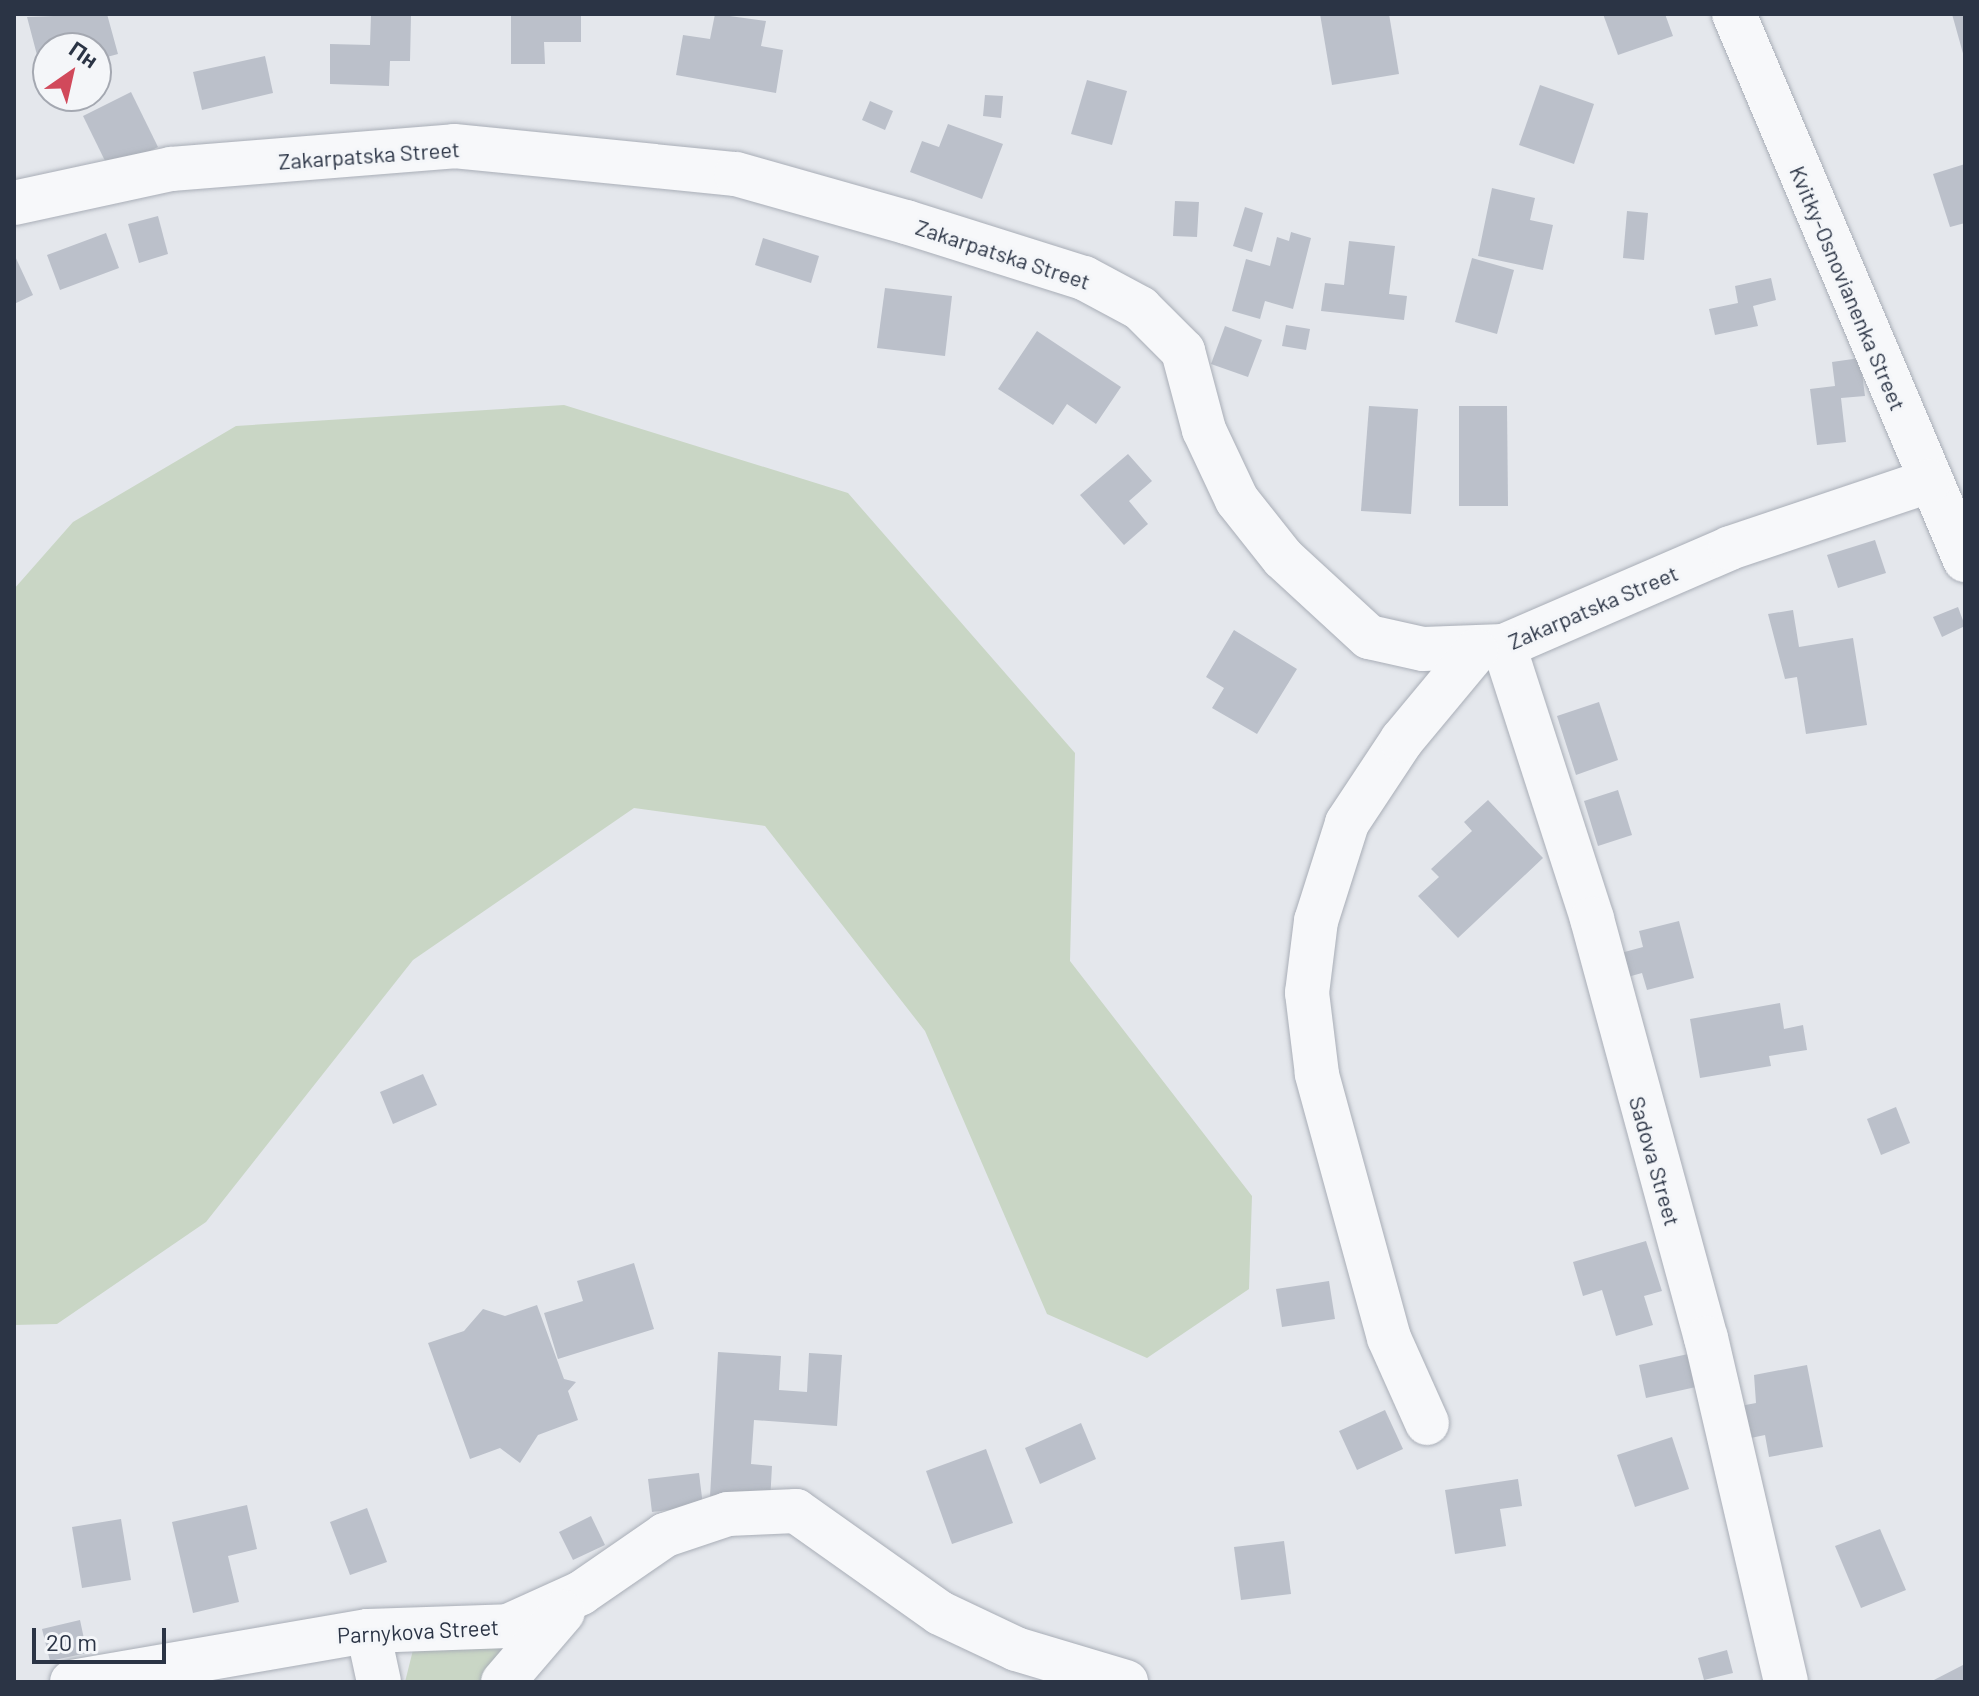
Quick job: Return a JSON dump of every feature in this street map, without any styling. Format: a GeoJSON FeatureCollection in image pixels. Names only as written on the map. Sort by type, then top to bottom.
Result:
{"type":"FeatureCollection","features":[{"type":"Feature","properties":{"kind":"street","name":"Kvitky-Osnovianenka Street"},"geometry":{"type":"LineString","coordinates":[[1734,14],[1965,560]]}},
{"type":"Feature","properties":{"kind":"street","name":"Zakarpatska Street"},"geometry":{"type":"LineString","coordinates":[[14,203],[171,169],[454,146],[736,174],[906,222],[1084,278],[1140,308],[1183,351],[1204,430],[1237,500],[1283,558],[1369,637],[1490,649],[1730,548],[1929,481]]}},
{"type":"Feature","properties":{"kind":"street"},"geometry":{"type":"LineString","coordinates":[[1427,1423],[1389,1338],[1317,1074],[1307,993],[1316,921],[1347,823],[1402,740],[1490,649]]}},
{"type":"Feature","properties":{"kind":"street","name":"Sadova Street"},"geometry":{"type":"LineString","coordinates":[[1490,649],[1592,919],[1706,1338],[1786,1682]]}},
{"type":"Feature","properties":{"kind":"street","name":"Parnykova Street"},"geometry":{"type":"LineString","coordinates":[[72,1682],[368,1631],[508,1626],[581,1593],[665,1535],[728,1514],[796,1511],[940,1613],[1016,1649],[1126,1682]]}},
{"type":"Feature","properties":{"kind":"street"},"geometry":{"type":"LineString","coordinates":[[503,1682],[581,1593]]}},
{"type":"Feature","properties":{"kind":"street"},"geometry":{"type":"LineString","coordinates":[[368,1631],[379,1682]]}},
{"type":"Feature","properties":{"kind":"green space"},"geometry":{"type":"Polygon","coordinates":[[[564,405],[848,493],[1075,753],[1070,961],[1252,1196],[1249,1289],[1147,1358],[1047,1314],[925,1031],[765,826],[634,808],[413,960],[206,1222],[57,1324],[14,1325],[14,589],[73,522],[236,426],[564,405]]]}},
{"type":"Feature","properties":{"kind":"green space"},"geometry":{"type":"Polygon","coordinates":[[[524,1630],[485,1682],[405,1682],[415,1642],[524,1630]]]}},
{"type":"Feature","properties":{"kind":"building"},"geometry":{"type":"Polygon","coordinates":[[[107,14],[112,32],[32,32],[32,36],[27,17],[107,14]]]}},
{"type":"Feature","properties":{"kind":"building"},"geometry":{"type":"Polygon","coordinates":[[[511,14],[581,14],[581,42],[544,42],[545,64],[511,64],[511,14]]]}},
{"type":"Feature","properties":{"kind":"building"},"geometry":{"type":"Polygon","coordinates":[[[715,14],[766,21],[761,46],[783,50],[776,93],[676,75],[683,35],[710,39],[715,14]]]}},
{"type":"Feature","properties":{"kind":"building"},"geometry":{"type":"Polygon","coordinates":[[[1320,14],[1389,14],[1399,74],[1332,85],[1320,14]]]}},
{"type":"Feature","properties":{"kind":"building"},"geometry":{"type":"Polygon","coordinates":[[[1603,14],[1665,14],[1673,36],[1618,55],[1603,14]]]}},
{"type":"Feature","properties":{"kind":"building"},"geometry":{"type":"Polygon","coordinates":[[[1952,14],[1965,14],[1965,57],[1964,57],[1952,14]]]}},
{"type":"Feature","properties":{"kind":"building"},"geometry":{"type":"Polygon","coordinates":[[[371,15],[411,16],[410,61],[390,61],[389,86],[330,84],[330,44],[370,45],[371,15]]]}},
{"type":"Feature","properties":{"kind":"building"},"geometry":{"type":"Polygon","coordinates":[[[112,32],[118,54],[112,56],[112,32]]]}},
{"type":"Feature","properties":{"kind":"building"},"geometry":{"type":"Polygon","coordinates":[[[265,56],[273,93],[202,110],[193,72],[265,56]]]}},
{"type":"Feature","properties":{"kind":"building"},"geometry":{"type":"Polygon","coordinates":[[[1087,80],[1127,91],[1112,145],[1071,134],[1087,80]]]}},
{"type":"Feature","properties":{"kind":"building"},"geometry":{"type":"Polygon","coordinates":[[[1540,85],[1594,104],[1574,164],[1519,145],[1540,85]]]}},
{"type":"Feature","properties":{"kind":"building"},"geometry":{"type":"Polygon","coordinates":[[[131,92],[158,147],[110,171],[83,116],[91,112],[112,112],[112,102],[131,92]]]}},
{"type":"Feature","properties":{"kind":"building"},"geometry":{"type":"Polygon","coordinates":[[[985,95],[1003,96],[1001,118],[983,116],[985,95]]]}},
{"type":"Feature","properties":{"kind":"building"},"geometry":{"type":"Polygon","coordinates":[[[870,101],[893,111],[885,130],[862,120],[870,101]]]}},
{"type":"Feature","properties":{"kind":"building"},"geometry":{"type":"Polygon","coordinates":[[[948,124],[1003,144],[982,199],[910,172],[922,141],[939,147],[948,124]]]}},
{"type":"Feature","properties":{"kind":"building"},"geometry":{"type":"Polygon","coordinates":[[[1965,164],[1965,223],[1950,227],[1933,174],[1965,164]]]}},
{"type":"Feature","properties":{"kind":"building"},"geometry":{"type":"Polygon","coordinates":[[[1492,188],[1535,198],[1530,220],[1553,225],[1543,270],[1478,256],[1492,188]]]}},
{"type":"Feature","properties":{"kind":"building"},"geometry":{"type":"Polygon","coordinates":[[[1175,201],[1199,202],[1197,237],[1173,236],[1175,201]]]}},
{"type":"Feature","properties":{"kind":"building"},"geometry":{"type":"Polygon","coordinates":[[[1245,207],[1263,213],[1252,252],[1233,246],[1245,207]]]}},
{"type":"Feature","properties":{"kind":"building"},"geometry":{"type":"Polygon","coordinates":[[[1627,211],[1648,213],[1644,260],[1623,258],[1627,211]]]}},
{"type":"Feature","properties":{"kind":"building"},"geometry":{"type":"Polygon","coordinates":[[[158,216],[168,254],[139,263],[128,224],[158,216]]]}},
{"type":"Feature","properties":{"kind":"building"},"geometry":{"type":"Polygon","coordinates":[[[1291,232],[1311,238],[1293,309],[1265,301],[1260,319],[1232,311],[1246,259],[1270,266],[1277,237],[1289,241],[1291,232]]]}},
{"type":"Feature","properties":{"kind":"building"},"geometry":{"type":"Polygon","coordinates":[[[106,233],[119,268],[60,290],[47,255],[106,233]]]}},
{"type":"Feature","properties":{"kind":"building"},"geometry":{"type":"Polygon","coordinates":[[[763,238],[819,256],[811,283],[755,265],[763,238]]]}},
{"type":"Feature","properties":{"kind":"building"},"geometry":{"type":"Polygon","coordinates":[[[1349,241],[1395,246],[1389,294],[1407,296],[1404,320],[1321,311],[1325,283],[1344,285],[1349,241]]]}},
{"type":"Feature","properties":{"kind":"building"},"geometry":{"type":"Polygon","coordinates":[[[14,254],[33,295],[14,304],[14,254]]]}},
{"type":"Feature","properties":{"kind":"building"},"geometry":{"type":"Polygon","coordinates":[[[1472,258],[1514,270],[1497,334],[1455,322],[1472,258]]]}},
{"type":"Feature","properties":{"kind":"building"},"geometry":{"type":"Polygon","coordinates":[[[1771,278],[1776,300],[1753,306],[1758,326],[1715,335],[1709,309],[1738,303],[1735,286],[1771,278]]]}},
{"type":"Feature","properties":{"kind":"building"},"geometry":{"type":"Polygon","coordinates":[[[885,288],[952,296],[945,356],[877,348],[885,288]]]}},
{"type":"Feature","properties":{"kind":"building"},"geometry":{"type":"Polygon","coordinates":[[[1286,325],[1310,329],[1306,350],[1282,346],[1286,325]]]}},
{"type":"Feature","properties":{"kind":"building"},"geometry":{"type":"Polygon","coordinates":[[[1225,326],[1262,340],[1248,377],[1211,364],[1225,326]]]}},
{"type":"Feature","properties":{"kind":"building"},"geometry":{"type":"Polygon","coordinates":[[[1037,331],[1121,387],[1096,424],[1067,404],[1053,425],[998,389],[1037,331]]]}},
{"type":"Feature","properties":{"kind":"building"},"geometry":{"type":"Polygon","coordinates":[[[1860,358],[1865,396],[1841,398],[1846,442],[1817,445],[1810,389],[1835,386],[1832,362],[1860,358]]]}},
{"type":"Feature","properties":{"kind":"building"},"geometry":{"type":"Polygon","coordinates":[[[1369,406],[1418,409],[1411,514],[1361,511],[1369,406]]]}},
{"type":"Feature","properties":{"kind":"building"},"geometry":{"type":"Polygon","coordinates":[[[1459,406],[1507,406],[1508,506],[1459,506],[1459,406]]]}},
{"type":"Feature","properties":{"kind":"building"},"geometry":{"type":"Polygon","coordinates":[[[1128,454],[1152,481],[1129,501],[1148,524],[1124,545],[1080,495],[1128,454]]]}},
{"type":"Feature","properties":{"kind":"building"},"geometry":{"type":"Polygon","coordinates":[[[1875,540],[1886,573],[1838,588],[1827,555],[1875,540]]]}},
{"type":"Feature","properties":{"kind":"building"},"geometry":{"type":"Polygon","coordinates":[[[1958,607],[1965,626],[1942,637],[1933,617],[1958,607]]]}},
{"type":"Feature","properties":{"kind":"building"},"geometry":{"type":"Polygon","coordinates":[[[1793,610],[1799,647],[1853,638],[1867,725],[1806,734],[1797,677],[1785,679],[1768,614],[1793,610]]]}},
{"type":"Feature","properties":{"kind":"building"},"geometry":{"type":"Polygon","coordinates":[[[1234,630],[1297,669],[1257,734],[1212,708],[1224,688],[1206,677],[1234,630]]]}},
{"type":"Feature","properties":{"kind":"building"},"geometry":{"type":"Polygon","coordinates":[[[1599,702],[1618,760],[1576,775],[1557,716],[1599,702]]]}},
{"type":"Feature","properties":{"kind":"building"},"geometry":{"type":"Polygon","coordinates":[[[1618,790],[1632,835],[1598,846],[1584,801],[1618,790]]]}},
{"type":"Feature","properties":{"kind":"building"},"geometry":{"type":"Polygon","coordinates":[[[1488,800],[1543,858],[1458,938],[1418,896],[1439,877],[1431,869],[1472,831],[1464,822],[1488,800]]]}},
{"type":"Feature","properties":{"kind":"building"},"geometry":{"type":"Polygon","coordinates":[[[1679,921],[1694,978],[1647,990],[1642,973],[1624,978],[1617,954],[1643,947],[1639,931],[1679,921]]]}},
{"type":"Feature","properties":{"kind":"building"},"geometry":{"type":"Polygon","coordinates":[[[1780,1003],[1784,1029],[1803,1025],[1807,1050],[1769,1056],[1771,1066],[1700,1078],[1690,1019],[1780,1003]]]}},
{"type":"Feature","properties":{"kind":"building"},"geometry":{"type":"Polygon","coordinates":[[[423,1074],[437,1105],[393,1124],[380,1092],[423,1074]]]}},
{"type":"Feature","properties":{"kind":"building"},"geometry":{"type":"Polygon","coordinates":[[[1896,1107],[1910,1143],[1881,1155],[1867,1119],[1896,1107]]]}},
{"type":"Feature","properties":{"kind":"building"},"geometry":{"type":"Polygon","coordinates":[[[1646,1241],[1662,1291],[1644,1296],[1653,1325],[1616,1336],[1602,1290],[1583,1296],[1573,1262],[1646,1241]]]}},
{"type":"Feature","properties":{"kind":"building"},"geometry":{"type":"Polygon","coordinates":[[[634,1263],[654,1329],[558,1359],[544,1313],[583,1301],[577,1281],[634,1263]]]}},
{"type":"Feature","properties":{"kind":"building"},"geometry":{"type":"Polygon","coordinates":[[[1329,1281],[1335,1319],[1282,1327],[1276,1289],[1329,1281]]]}},
{"type":"Feature","properties":{"kind":"building"},"geometry":{"type":"Polygon","coordinates":[[[537,1305],[564,1379],[576,1382],[568,1391],[578,1420],[538,1435],[520,1463],[500,1448],[470,1459],[428,1343],[464,1331],[483,1309],[505,1316],[537,1305]]]}},
{"type":"Feature","properties":{"kind":"building"},"geometry":{"type":"Polygon","coordinates":[[[718,1352],[781,1356],[779,1390],[807,1392],[809,1353],[842,1355],[837,1426],[754,1420],[751,1464],[772,1466],[770,1502],[710,1497],[718,1352]]]}},
{"type":"Feature","properties":{"kind":"building"},"geometry":{"type":"Polygon","coordinates":[[[1688,1354],[1696,1387],[1646,1398],[1639,1365],[1688,1354]]]}},
{"type":"Feature","properties":{"kind":"building"},"geometry":{"type":"Polygon","coordinates":[[[1807,1365],[1823,1447],[1769,1457],[1765,1435],[1746,1439],[1740,1406],[1756,1403],[1754,1375],[1807,1365]]]}},
{"type":"Feature","properties":{"kind":"building"},"geometry":{"type":"Polygon","coordinates":[[[1385,1410],[1403,1449],[1357,1470],[1339,1431],[1385,1410]]]}},
{"type":"Feature","properties":{"kind":"building"},"geometry":{"type":"Polygon","coordinates":[[[1081,1423],[1096,1459],[1040,1484],[1025,1448],[1081,1423]]]}},
{"type":"Feature","properties":{"kind":"building"},"geometry":{"type":"Polygon","coordinates":[[[1672,1437],[1689,1489],[1635,1507],[1617,1455],[1672,1437]]]}},
{"type":"Feature","properties":{"kind":"building"},"geometry":{"type":"Polygon","coordinates":[[[986,1449],[1013,1523],[952,1544],[926,1471],[986,1449]]]}},
{"type":"Feature","properties":{"kind":"building"},"geometry":{"type":"Polygon","coordinates":[[[699,1473],[703,1506],[652,1512],[648,1479],[699,1473]]]}},
{"type":"Feature","properties":{"kind":"building"},"geometry":{"type":"Polygon","coordinates":[[[1518,1479],[1522,1506],[1500,1509],[1506,1546],[1455,1554],[1445,1490],[1518,1479]]]}},
{"type":"Feature","properties":{"kind":"building"},"geometry":{"type":"Polygon","coordinates":[[[247,1505],[257,1549],[228,1556],[239,1602],[193,1613],[172,1522],[247,1505]]]}},
{"type":"Feature","properties":{"kind":"building"},"geometry":{"type":"Polygon","coordinates":[[[367,1508],[387,1562],[350,1575],[330,1522],[367,1508]]]}},
{"type":"Feature","properties":{"kind":"building"},"geometry":{"type":"Polygon","coordinates":[[[591,1516],[605,1545],[573,1560],[559,1532],[591,1516]]]}},
{"type":"Feature","properties":{"kind":"building"},"geometry":{"type":"Polygon","coordinates":[[[121,1519],[131,1580],[82,1588],[72,1527],[121,1519]]]}},
{"type":"Feature","properties":{"kind":"building"},"geometry":{"type":"Polygon","coordinates":[[[1880,1529],[1906,1590],[1861,1608],[1835,1546],[1880,1529]]]}},
{"type":"Feature","properties":{"kind":"building"},"geometry":{"type":"Polygon","coordinates":[[[1284,1541],[1291,1594],[1241,1600],[1234,1547],[1284,1541]]]}},
{"type":"Feature","properties":{"kind":"building"},"geometry":{"type":"Polygon","coordinates":[[[80,1620],[87,1653],[50,1661],[42,1629],[80,1620]]]}},
{"type":"Feature","properties":{"kind":"building"},"geometry":{"type":"Polygon","coordinates":[[[1727,1650],[1733,1673],[1704,1680],[1698,1658],[1727,1650]]]}},
{"type":"Feature","properties":{"kind":"building"},"geometry":{"type":"Polygon","coordinates":[[[1963,1665],[1965,1682],[1930,1682],[1963,1665]]]}}]}
